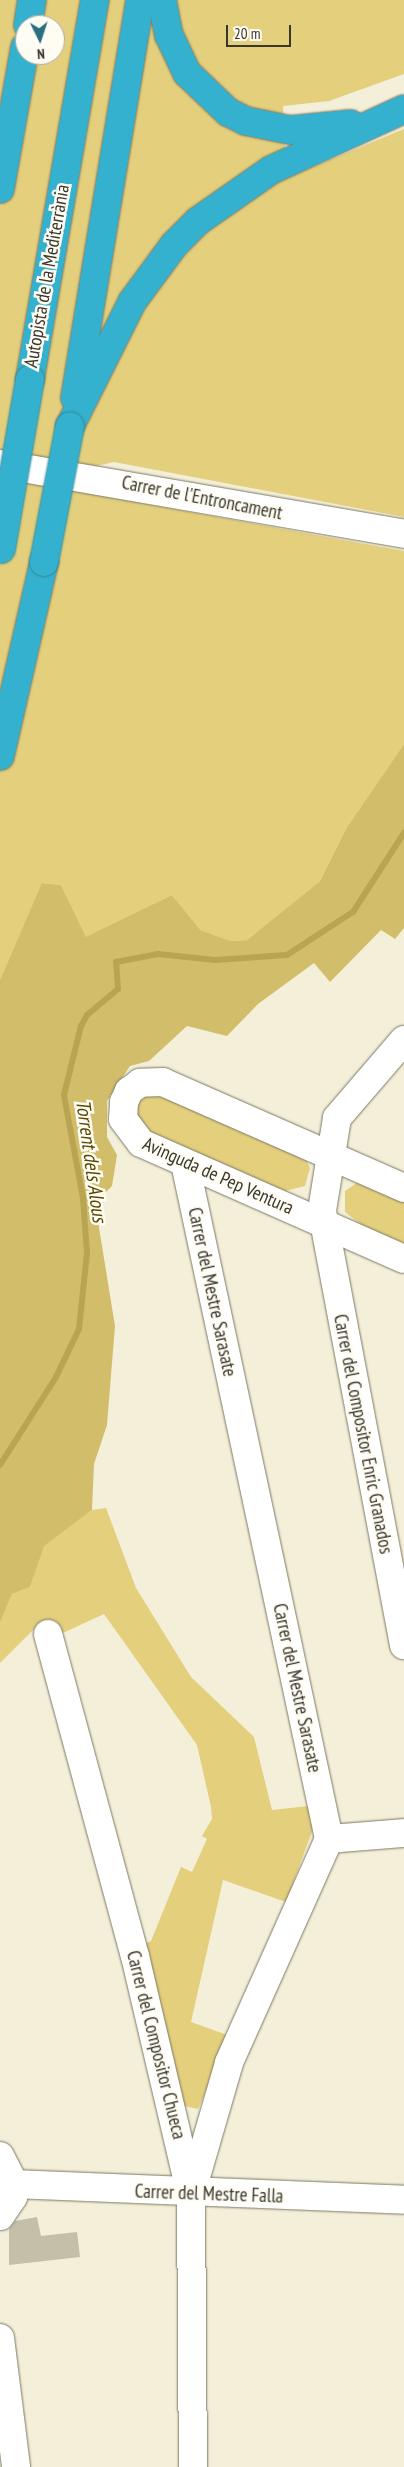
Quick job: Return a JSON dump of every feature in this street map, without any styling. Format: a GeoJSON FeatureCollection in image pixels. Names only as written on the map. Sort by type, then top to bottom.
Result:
{"type":"FeatureCollection","features":[{"type":"Feature","properties":{"kind":"highway"},"geometry":{"type":"LineString","coordinates":[[30,15],[32,0]]}},
{"type":"Feature","properties":{"kind":"highway","name":"Autopista de la Mediterrània"},"geometry":{"type":"LineString","coordinates":[[0,551],[95,0]]}},
{"type":"Feature","properties":{"kind":"highway"},"geometry":{"type":"LineString","coordinates":[[86,382],[140,0]]}},
{"type":"Feature","properties":{"kind":"highway"},"geometry":{"type":"LineString","coordinates":[[162,0],[169,35],[187,73],[228,112],[246,122],[290,130],[375,120]]}},
{"type":"Feature","properties":{"kind":"highway"},"geometry":{"type":"LineString","coordinates":[[0,189],[22,65]]}},
{"type":"Feature","properties":{"kind":"highway"},"geometry":{"type":"LineString","coordinates":[[0,756],[44,562],[70,426],[86,382],[132,302],[174,245],[198,221],[271,170],[375,120],[404,109]]}},
{"type":"Feature","properties":{"kind":"street","name":"Carrer de l'Entroncament"},"geometry":{"type":"LineString","coordinates":[[0,464],[404,534]]}},
{"type":"Feature","properties":{"kind":"street","name":"Carrer del Compositor Enric Granados"},"geometry":{"type":"LineString","coordinates":[[404,1040],[337,1118],[330,1156],[322,1223],[404,1645]]}},
{"type":"Feature","properties":{"kind":"street","name":"Avinguda de Pep Ventura"},"geometry":{"type":"LineString","coordinates":[[404,1188],[163,1082],[140,1083],[129,1091],[124,1102],[123,1119],[129,1133],[185,1163],[404,1259]]}},
{"type":"Feature","properties":{"kind":"street","name":"Carrer del Mestre Sarasate"},"geometry":{"type":"LineString","coordinates":[[185,1163],[329,1839]]}},
{"type":"Feature","properties":{"kind":"street","name":"Carrer del Compositor Chueca"},"geometry":{"type":"LineString","coordinates":[[48,1634],[137,1966],[192,2194],[193,2467]]}},
{"type":"Feature","properties":{"kind":"street"},"geometry":{"type":"LineString","coordinates":[[192,2194],[229,2063],[329,1839],[404,1833]]}},
{"type":"Feature","properties":{"kind":"street"},"geometry":{"type":"LineString","coordinates":[[0,2156],[14,2184],[13,2197],[0,2216]]}},
{"type":"Feature","properties":{"kind":"street","name":"Carrer del Mestre Falla"},"geometry":{"type":"LineString","coordinates":[[14,2184],[192,2194],[404,2200]]}},
{"type":"Feature","properties":{"kind":"street"},"geometry":{"type":"LineString","coordinates":[[0,2338],[16,2467]]}},
{"type":"Feature","properties":{"kind":"shaded area"},"geometry":{"type":"Polygon","coordinates":[[[0,0],[404,0],[404,74],[329,101],[283,106],[286,178],[404,129],[404,517],[114,462],[96,466],[91,494],[404,551],[404,744],[347,827],[320,881],[247,940],[231,941],[199,930],[172,895],[86,938],[61,885],[43,883],[0,980],[0,0]]]}},
{"type":"Feature","properties":{"kind":"shaded area"},"geometry":{"type":"Polygon","coordinates":[[[404,744],[404,928],[395,939],[381,930],[330,982],[314,963],[258,1004],[227,1036],[187,1026],[149,1061],[130,1066],[107,1101],[107,1137],[117,1155],[112,1186],[95,1203],[115,1326],[107,1425],[94,1464],[92,1510],[44,1546],[30,1587],[12,1594],[0,1623],[0,980],[42,883],[61,885],[86,937],[172,895],[200,930],[231,941],[247,940],[320,881],[347,827],[404,744]]]}},
{"type":"Feature","properties":{"kind":"shaded area"},"geometry":{"type":"Polygon","coordinates":[[[156,1093],[303,1153],[310,1168],[305,1186],[285,1191],[274,1188],[143,1132],[134,1107],[140,1097],[156,1093]]]}},
{"type":"Feature","properties":{"kind":"shaded area"},"geometry":{"type":"Polygon","coordinates":[[[361,1180],[404,1196],[404,1244],[364,1227],[345,1212],[345,1191],[361,1180]]]}},
{"type":"Feature","properties":{"kind":"shaded area"},"geometry":{"type":"Polygon","coordinates":[[[106,1508],[136,1588],[191,1677],[254,1737],[272,1810],[309,1806],[313,1829],[286,1902],[223,1880],[191,2022],[230,2036],[198,2109],[179,2105],[144,1944],[151,1941],[181,1867],[192,1872],[207,1839],[202,1836],[212,1819],[211,1807],[197,1745],[104,1614],[65,1632],[48,1634],[41,1622],[0,1663],[0,1623],[12,1594],[30,1587],[43,1546],[92,1510],[106,1508]]]}},
{"type":"Feature","properties":{"kind":"building"},"geometry":{"type":"Polygon","coordinates":[[[37,2217],[41,2236],[77,2232],[80,2257],[9,2265],[9,2229],[15,2221],[37,2217]]]}},
{"type":"Feature","properties":{"kind":"waterway","name":"Torrent dels Alous"},"geometry":{"type":"LineString","coordinates":[[0,1465],[56,1377],[79,1329],[87,1253],[83,1198],[64,1095],[81,1026],[87,1015],[118,989],[116,962],[158,954],[215,960],[287,955],[353,912],[404,833]]}}]}
